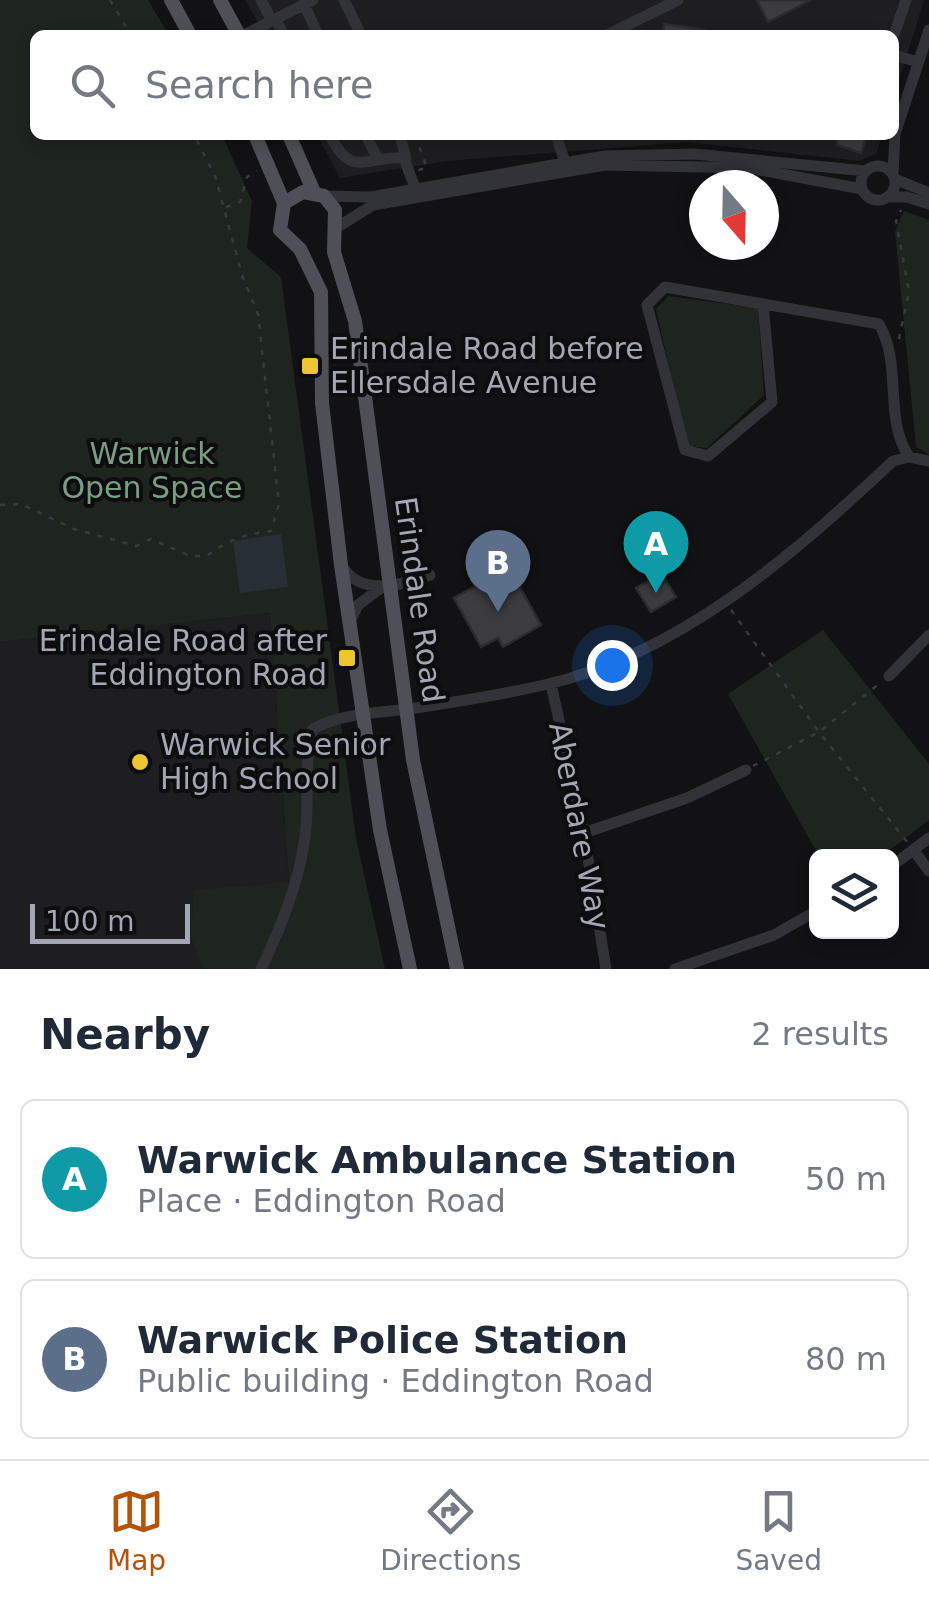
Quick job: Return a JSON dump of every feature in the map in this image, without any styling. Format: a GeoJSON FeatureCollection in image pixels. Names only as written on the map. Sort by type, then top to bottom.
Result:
{"type":"FeatureCollection","features":[{"type":"Feature","properties":{"kind":"main road"},"geometry":{"type":"LineString","coordinates":[[171,0],[187,30]]}},
{"type":"Feature","properties":{"kind":"main road"},"geometry":{"type":"LineString","coordinates":[[220,0],[238,30]]}},
{"type":"Feature","properties":{"kind":"main road"},"geometry":{"type":"LineString","coordinates":[[257,140],[284,203],[280,230],[300,250],[322,292],[322,402],[341,565],[380,830],[410,969]]}},
{"type":"Feature","properties":{"kind":"main road","name":"Erindale Road"},"geometry":{"type":"LineString","coordinates":[[291,140],[319,194],[335,210],[334,233],[356,331],[413,760],[457,969]]}},
{"type":"Feature","properties":{"kind":"main road"},"geometry":{"type":"LineString","coordinates":[[284,203],[292,195],[319,194]]}},
{"type":"Feature","properties":{"kind":"main road"},"geometry":{"type":"LineString","coordinates":[[300,250],[318,248],[334,233]]}},
{"type":"Feature","properties":{"kind":"street"},"geometry":{"type":"LineString","coordinates":[[262,0],[281,30]]}},
{"type":"Feature","properties":{"kind":"street"},"geometry":{"type":"LineString","coordinates":[[344,0],[358,30]]}},
{"type":"Feature","properties":{"kind":"street"},"geometry":{"type":"LineString","coordinates":[[617,30],[678,0]]}},
{"type":"Feature","properties":{"kind":"street"},"geometry":{"type":"LineString","coordinates":[[896,30],[906,0]]}},
{"type":"Feature","properties":{"kind":"street"},"geometry":{"type":"LineString","coordinates":[[252,30],[301,3],[315,30]]}},
{"type":"Feature","properties":{"kind":"street"},"geometry":{"type":"LineString","coordinates":[[899,124],[929,30]]}},
{"type":"Feature","properties":{"kind":"street"},"geometry":{"type":"LineString","coordinates":[[899,57],[918,62]]}},
{"type":"Feature","properties":{"kind":"street"},"geometry":{"type":"LineString","coordinates":[[334,140],[350,161],[409,165]]}},
{"type":"Feature","properties":{"kind":"street"},"geometry":{"type":"LineString","coordinates":[[368,140],[378,160]]}},
{"type":"Feature","properties":{"kind":"street"},"geometry":{"type":"LineString","coordinates":[[402,140],[415,188]]}},
{"type":"Feature","properties":{"kind":"street"},"geometry":{"type":"LineString","coordinates":[[558,140],[565,165]]}},
{"type":"Feature","properties":{"kind":"street"},"geometry":{"type":"LineString","coordinates":[[862,188],[870,168],[891,140]]}},
{"type":"Feature","properties":{"kind":"street"},"geometry":{"type":"LineString","coordinates":[[888,197],[894,176],[896,140]]}},
{"type":"Feature","properties":{"kind":"street"},"geometry":{"type":"LineString","coordinates":[[319,194],[352,199],[565,165],[696,154],[870,168],[929,193]]}},
{"type":"Feature","properties":{"kind":"street"},"geometry":{"type":"LineString","coordinates":[[334,233],[373,206],[565,165],[695,163],[824,178],[862,188],[873,199],[907,196],[929,204]]}},
{"type":"Feature","properties":{"kind":"street"},"geometry":{"type":"LineString","coordinates":[[764,304],[772,402],[708,456],[685,450],[648,304],[665,287],[764,304],[879,324],[890,344],[896,438],[908,457]]}},
{"type":"Feature","properties":{"kind":"street"},"geometry":{"type":"LineString","coordinates":[[261,969],[286,915],[305,836],[306,753],[313,729],[365,714],[551,684],[659,639],[725,602],[814,534],[893,461],[908,457],[929,462]]}},
{"type":"Feature","properties":{"kind":"street"},"geometry":{"type":"LineString","coordinates":[[341,565],[358,582],[390,585]]}},
{"type":"Feature","properties":{"kind":"street"},"geometry":{"type":"LineString","coordinates":[[350,622],[372,591],[430,575]]}},
{"type":"Feature","properties":{"kind":"street"},"geometry":{"type":"LineString","coordinates":[[889,676],[929,635]]}},
{"type":"Feature","properties":{"kind":"street","name":"Aberdare Way"},"geometry":{"type":"LineString","coordinates":[[551,684],[584,833],[606,969]]}},
{"type":"Feature","properties":{"kind":"street"},"geometry":{"type":"LineString","coordinates":[[584,833],[687,798],[746,770]]}},
{"type":"Feature","properties":{"kind":"street"},"geometry":{"type":"LineString","coordinates":[[899,862],[929,838]]}},
{"type":"Feature","properties":{"kind":"street"},"geometry":{"type":"LineString","coordinates":[[915,852],[929,871]]}},
{"type":"Feature","properties":{"kind":"street"},"geometry":{"type":"LineString","coordinates":[[675,969],[774,935],[809,915]]}},
{"type":"Feature","properties":{"kind":"path"},"geometry":{"type":"LineString","coordinates":[[110,0],[128,30]]}},
{"type":"Feature","properties":{"kind":"path"},"geometry":{"type":"LineString","coordinates":[[0,505],[22,504],[74,529],[136,546],[150,539],[190,556],[207,556],[224,542],[271,531],[279,504],[258,314],[243,278],[225,208],[196,140]]}},
{"type":"Feature","properties":{"kind":"path"},"geometry":{"type":"LineString","coordinates":[[409,165],[426,168],[418,140]]}},
{"type":"Feature","properties":{"kind":"path"},"geometry":{"type":"LineString","coordinates":[[225,208],[240,202],[242,186],[253,174]]}},
{"type":"Feature","properties":{"kind":"path"},"geometry":{"type":"LineString","coordinates":[[897,346],[909,290],[896,221],[907,196]]}},
{"type":"Feature","properties":{"kind":"path"},"geometry":{"type":"LineString","coordinates":[[725,602],[819,732],[915,852]]}},
{"type":"Feature","properties":{"kind":"path"},"geometry":{"type":"LineString","coordinates":[[746,770],[819,732],[889,676]]}},
{"type":"Feature","properties":{"kind":"shaded area"},"geometry":{"type":"Polygon","coordinates":[[[245,0],[924,0],[899,81],[899,30],[262,30],[245,0]]]}},
{"type":"Feature","properties":{"kind":"shaded area"},"geometry":{"type":"Polygon","coordinates":[[[320,140],[880,140],[876,154],[859,161],[687,142],[447,161],[340,178],[320,140]]]}},
{"type":"Feature","properties":{"kind":"shaded area"},"geometry":{"type":"Polygon","coordinates":[[[281,534],[288,587],[240,593],[233,541],[281,534]]]}},
{"type":"Feature","properties":{"kind":"shaded area","name":"Warwick Senior High School"},"geometry":{"type":"Polygon","coordinates":[[[270,613],[289,883],[191,939],[203,969],[0,969],[0,642],[270,613]]]}},
{"type":"Feature","properties":{"kind":"green space","name":"Warwick Open Space"},"geometry":{"type":"Polygon","coordinates":[[[0,0],[148,0],[166,30],[30,30],[30,140],[224,140],[252,201],[247,248],[281,277],[356,838],[385,969],[203,969],[191,939],[194,890],[289,882],[270,613],[0,642],[0,0]]]}},
{"type":"Feature","properties":{"kind":"green space"},"geometry":{"type":"Polygon","coordinates":[[[904,211],[929,220],[929,454],[916,447],[895,232],[904,211]]]}},
{"type":"Feature","properties":{"kind":"green space"},"geometry":{"type":"Polygon","coordinates":[[[668,296],[758,308],[764,395],[707,448],[687,446],[656,309],[668,296]]]}},
{"type":"Feature","properties":{"kind":"green space"},"geometry":{"type":"Polygon","coordinates":[[[823,630],[929,764],[929,820],[891,849],[815,849],[728,694],[823,630]]]}},
{"type":"Feature","properties":{"kind":"building"},"geometry":{"type":"Polygon","coordinates":[[[757,0],[811,0],[768,22],[757,0]]]}},
{"type":"Feature","properties":{"kind":"building"},"geometry":{"type":"Polygon","coordinates":[[[664,24],[705,30],[663,30],[664,24]]]}},
{"type":"Feature","properties":{"kind":"building"},"geometry":{"type":"Polygon","coordinates":[[[838,140],[865,140],[861,153],[837,145],[838,140]]]}},
{"type":"Feature","properties":{"kind":"building"},"geometry":{"type":"Polygon","coordinates":[[[502,555],[541,625],[503,647],[498,638],[481,647],[454,598],[475,586],[468,574],[502,555]]]}},
{"type":"Feature","properties":{"kind":"building"},"geometry":{"type":"Polygon","coordinates":[[[649,581],[653,588],[666,581],[676,597],[651,612],[636,588],[649,581]]]}},
{"type":"Feature","properties":{"kind":"place","name":"Erindale Road before Ellersdale Avenue"},"geometry":{"type":"Point","coordinates":[310,366]}},
{"type":"Feature","properties":{"kind":"place","name":"Warwick Ambulance Station"},"geometry":{"type":"Point","coordinates":[656,593]}},
{"type":"Feature","properties":{"kind":"place","name":"Warwick Police Station"},"geometry":{"type":"Point","coordinates":[498,612]}},
{"type":"Feature","properties":{"kind":"place","name":"Erindale Road after Eddington Road"},"geometry":{"type":"Point","coordinates":[347,658]}},
{"type":"Feature","properties":{"kind":"place","name":"Warwick Senior High School"},"geometry":{"type":"Point","coordinates":[140,762]}}]}
